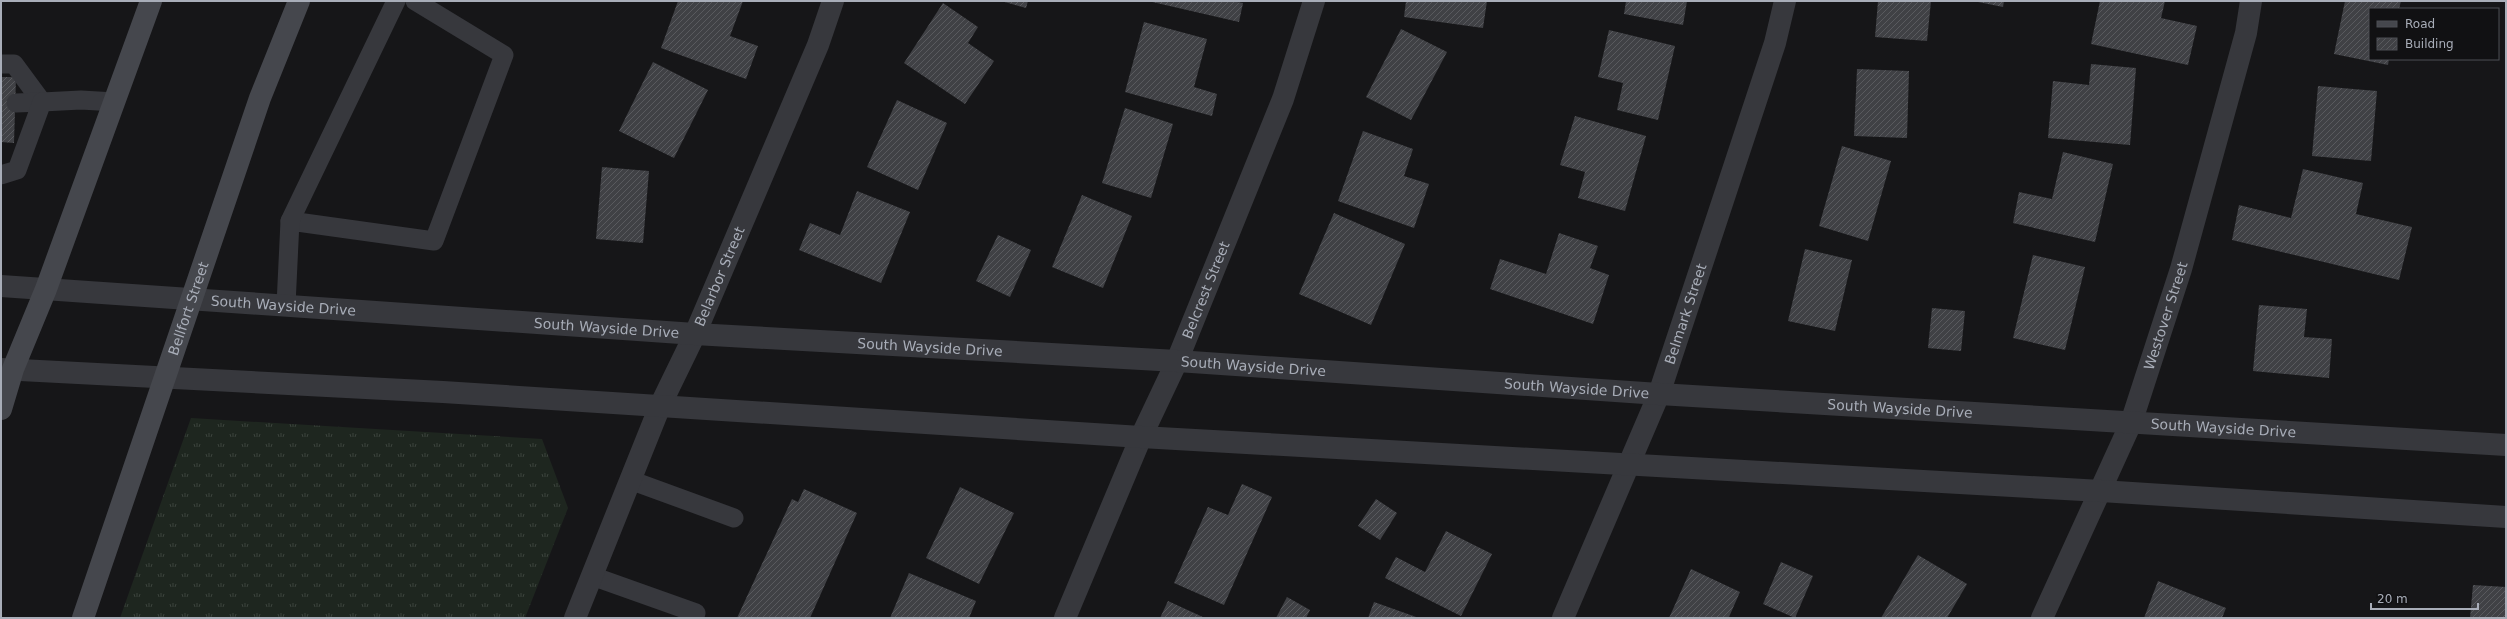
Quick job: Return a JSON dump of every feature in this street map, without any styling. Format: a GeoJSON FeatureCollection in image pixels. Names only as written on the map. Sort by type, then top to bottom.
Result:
{"type":"FeatureCollection","features":[{"type":"Feature","properties":{"kind":"main road"},"geometry":{"type":"LineString","coordinates":[[1,409],[7,369],[46,289],[151,1]]}},
{"type":"Feature","properties":{"kind":"main road","name":"Bellfort Street"},"geometry":{"type":"LineString","coordinates":[[83,618],[190,298],[260,98],[299,1]]}},
{"type":"Feature","properties":{"kind":"street","name":"Belarbor Street"},"geometry":{"type":"LineString","coordinates":[[575,618],[660,406],[695,334],[818,45],[833,1]]}},
{"type":"Feature","properties":{"kind":"street","name":"Belcrest Street"},"geometry":{"type":"LineString","coordinates":[[1064,618],[1142,437],[1177,361],[1283,99],[1314,1]]}},
{"type":"Feature","properties":{"kind":"street","name":"Belmark Street"},"geometry":{"type":"LineString","coordinates":[[1564,618],[1659,394],[1775,43],[1785,1]]}},
{"type":"Feature","properties":{"kind":"street","name":"Westover Street"},"geometry":{"type":"LineString","coordinates":[[2042,618],[2132,424],[2181,268],[2246,33],[2251,1]]}},
{"type":"Feature","properties":{"kind":"street","name":"South Wayside Drive"},"geometry":{"type":"LineString","coordinates":[[1,286],[695,334],[1177,361],[1659,394],[2132,424],[2506,445]]}},
{"type":"Feature","properties":{"kind":"street"},"geometry":{"type":"LineString","coordinates":[[7,369],[660,406],[1142,437],[2101,490],[2506,517]]}},
{"type":"Feature","properties":{"kind":"lane"},"geometry":{"type":"LineString","coordinates":[[286,305],[290,221],[396,1]]}},
{"type":"Feature","properties":{"kind":"lane"},"geometry":{"type":"LineString","coordinates":[[290,221],[434,241],[504,55],[415,1]]}},
{"type":"Feature","properties":{"kind":"lane"},"geometry":{"type":"LineString","coordinates":[[1,64],[14,64],[42,102]]}},
{"type":"Feature","properties":{"kind":"lane"},"geometry":{"type":"LineString","coordinates":[[16,103],[81,100],[115,102]]}},
{"type":"Feature","properties":{"kind":"lane"},"geometry":{"type":"LineString","coordinates":[[1,175],[17,170],[42,102]]}},
{"type":"Feature","properties":{"kind":"lane"},"geometry":{"type":"LineString","coordinates":[[630,480],[734,518]]}},
{"type":"Feature","properties":{"kind":"lane"},"geometry":{"type":"LineString","coordinates":[[592,576],[696,613]]}},
{"type":"Feature","properties":{"kind":"green space"},"geometry":{"type":"Polygon","coordinates":[[[191,418],[542,439],[568,508],[525,618],[120,618],[191,418]]]}},
{"type":"Feature","properties":{"kind":"building"},"geometry":{"type":"Polygon","coordinates":[[[678,1],[743,1],[730,36],[758,46],[746,79],[661,48],[678,1]]]}},
{"type":"Feature","properties":{"kind":"building"},"geometry":{"type":"Polygon","coordinates":[[[1001,1],[1028,1],[1026,8],[1001,1]]]}},
{"type":"Feature","properties":{"kind":"building"},"geometry":{"type":"Polygon","coordinates":[[[1148,1],[1231,1],[1243,3],[1239,22],[1148,1]]]}},
{"type":"Feature","properties":{"kind":"building"},"geometry":{"type":"Polygon","coordinates":[[[1406,1],[1487,1],[1483,28],[1404,17],[1406,1]]]}},
{"type":"Feature","properties":{"kind":"building"},"geometry":{"type":"Polygon","coordinates":[[[1626,1],[1687,1],[1683,25],[1624,14],[1626,1]]]}},
{"type":"Feature","properties":{"kind":"building"},"geometry":{"type":"Polygon","coordinates":[[[1878,1],[1931,1],[1927,41],[1875,37],[1878,1]]]}},
{"type":"Feature","properties":{"kind":"building"},"geometry":{"type":"Polygon","coordinates":[[[1973,1],[2004,1],[2003,7],[1973,1]]]}},
{"type":"Feature","properties":{"kind":"building"},"geometry":{"type":"Polygon","coordinates":[[[2100,1],[2165,1],[2161,18],[2197,26],[2188,65],[2091,44],[2100,1]]]}},
{"type":"Feature","properties":{"kind":"building"},"geometry":{"type":"Polygon","coordinates":[[[2345,1],[2401,1],[2399,8],[2369,8],[2369,60],[2389,60],[2388,65],[2334,54],[2345,1]]]}},
{"type":"Feature","properties":{"kind":"building"},"geometry":{"type":"Polygon","coordinates":[[[943,3],[978,27],[968,43],[994,61],[965,104],[904,63],[943,3]]]}},
{"type":"Feature","properties":{"kind":"building"},"geometry":{"type":"Polygon","coordinates":[[[1144,22],[1207,39],[1194,87],[1217,94],[1212,116],[1125,92],[1144,22]]]}},
{"type":"Feature","properties":{"kind":"building"},"geometry":{"type":"Polygon","coordinates":[[[1401,29],[1447,52],[1411,120],[1366,97],[1401,29]]]}},
{"type":"Feature","properties":{"kind":"building"},"geometry":{"type":"Polygon","coordinates":[[[1609,30],[1675,46],[1658,120],[1617,110],[1623,83],[1598,77],[1609,30]]]}},
{"type":"Feature","properties":{"kind":"building"},"geometry":{"type":"Polygon","coordinates":[[[653,62],[708,90],[674,158],[619,131],[653,62]]]}},
{"type":"Feature","properties":{"kind":"building"},"geometry":{"type":"Polygon","coordinates":[[[2091,64],[2136,68],[2130,145],[2048,138],[2053,81],[2089,85],[2091,64]]]}},
{"type":"Feature","properties":{"kind":"building"},"geometry":{"type":"Polygon","coordinates":[[[1857,69],[1909,71],[1907,138],[1854,136],[1857,69]]]}},
{"type":"Feature","properties":{"kind":"building"},"geometry":{"type":"Polygon","coordinates":[[[1,77],[16,77],[14,143],[1,142],[1,77]]]}},
{"type":"Feature","properties":{"kind":"building"},"geometry":{"type":"Polygon","coordinates":[[[2318,86],[2377,91],[2371,161],[2312,156],[2318,86]]]}},
{"type":"Feature","properties":{"kind":"building"},"geometry":{"type":"Polygon","coordinates":[[[897,100],[947,123],[918,190],[867,167],[897,100]]]}},
{"type":"Feature","properties":{"kind":"building"},"geometry":{"type":"Polygon","coordinates":[[[1125,108],[1173,124],[1151,198],[1102,183],[1125,108]]]}},
{"type":"Feature","properties":{"kind":"building"},"geometry":{"type":"Polygon","coordinates":[[[1575,116],[1646,136],[1625,211],[1578,198],[1585,172],[1560,165],[1575,116]]]}},
{"type":"Feature","properties":{"kind":"building"},"geometry":{"type":"Polygon","coordinates":[[[1363,131],[1413,149],[1404,176],[1429,184],[1414,228],[1338,201],[1363,131]]]}},
{"type":"Feature","properties":{"kind":"building"},"geometry":{"type":"Polygon","coordinates":[[[1842,146],[1891,161],[1868,241],[1819,226],[1842,146]]]}},
{"type":"Feature","properties":{"kind":"building"},"geometry":{"type":"Polygon","coordinates":[[[2063,152],[2113,164],[2095,242],[2013,223],[2019,192],[2052,199],[2063,152]]]}},
{"type":"Feature","properties":{"kind":"building"},"geometry":{"type":"Polygon","coordinates":[[[602,167],[649,171],[643,243],[596,239],[602,167]]]}},
{"type":"Feature","properties":{"kind":"building"},"geometry":{"type":"Polygon","coordinates":[[[2303,169],[2363,183],[2356,214],[2412,227],[2399,280],[2232,240],[2239,205],[2291,218],[2303,169]]]}},
{"type":"Feature","properties":{"kind":"building"},"geometry":{"type":"Polygon","coordinates":[[[857,191],[910,212],[881,283],[799,250],[810,223],[840,235],[857,191]]]}},
{"type":"Feature","properties":{"kind":"building"},"geometry":{"type":"Polygon","coordinates":[[[1082,195],[1132,216],[1103,288],[1052,267],[1082,195]]]}},
{"type":"Feature","properties":{"kind":"building"},"geometry":{"type":"Polygon","coordinates":[[[1334,213],[1405,244],[1371,325],[1299,294],[1334,213]]]}},
{"type":"Feature","properties":{"kind":"building"},"geometry":{"type":"Polygon","coordinates":[[[1559,233],[1598,246],[1590,268],[1609,275],[1593,324],[1490,289],[1500,259],[1546,274],[1559,233]]]}},
{"type":"Feature","properties":{"kind":"building"},"geometry":{"type":"Polygon","coordinates":[[[998,235],[1031,250],[1010,297],[976,281],[998,235]]]}},
{"type":"Feature","properties":{"kind":"building"},"geometry":{"type":"Polygon","coordinates":[[[1805,249],[1852,260],[1835,331],[1788,321],[1805,249]]]}},
{"type":"Feature","properties":{"kind":"building"},"geometry":{"type":"Polygon","coordinates":[[[2033,255],[2085,267],[2065,350],[2013,338],[2033,255]]]}},
{"type":"Feature","properties":{"kind":"building"},"geometry":{"type":"Polygon","coordinates":[[[2259,305],[2307,309],[2304,337],[2332,339],[2329,378],[2253,371],[2259,305]]]}},
{"type":"Feature","properties":{"kind":"building"},"geometry":{"type":"Polygon","coordinates":[[[1932,308],[1965,311],[1961,351],[1928,348],[1932,308]]]}},
{"type":"Feature","properties":{"kind":"building"},"geometry":{"type":"Polygon","coordinates":[[[1242,484],[1272,497],[1224,605],[1174,583],[1208,507],[1228,515],[1242,484]]]}},
{"type":"Feature","properties":{"kind":"building"},"geometry":{"type":"Polygon","coordinates":[[[960,487],[1014,513],[979,584],[926,558],[960,487]]]}},
{"type":"Feature","properties":{"kind":"building"},"geometry":{"type":"Polygon","coordinates":[[[804,489],[857,513],[810,618],[737,618],[792,499],[798,502],[804,489]]]}},
{"type":"Feature","properties":{"kind":"building"},"geometry":{"type":"Polygon","coordinates":[[[1376,499],[1397,513],[1380,540],[1358,526],[1376,499]]]}},
{"type":"Feature","properties":{"kind":"building"},"geometry":{"type":"Polygon","coordinates":[[[1446,531],[1492,554],[1461,616],[1385,578],[1396,557],[1425,572],[1446,531]]]}},
{"type":"Feature","properties":{"kind":"building"},"geometry":{"type":"Polygon","coordinates":[[[1918,555],[1967,584],[1947,618],[1881,618],[1918,555]]]}},
{"type":"Feature","properties":{"kind":"building"},"geometry":{"type":"Polygon","coordinates":[[[1781,562],[1813,576],[1795,618],[1763,604],[1781,562]]]}},
{"type":"Feature","properties":{"kind":"building"},"geometry":{"type":"Polygon","coordinates":[[[1691,569],[1740,592],[1729,617],[1732,618],[1669,618],[1691,569]]]}},
{"type":"Feature","properties":{"kind":"building"},"geometry":{"type":"Polygon","coordinates":[[[909,573],[976,601],[969,618],[890,618],[909,573]]]}},
{"type":"Feature","properties":{"kind":"building"},"geometry":{"type":"Polygon","coordinates":[[[2158,581],[2226,608],[2222,618],[2144,618],[2158,581]]]}},
{"type":"Feature","properties":{"kind":"building"},"geometry":{"type":"Polygon","coordinates":[[[2473,585],[2506,587],[2506,618],[2470,618],[2473,585]]]}},
{"type":"Feature","properties":{"kind":"building"},"geometry":{"type":"Polygon","coordinates":[[[1287,597],[1310,610],[1306,618],[1276,618],[1287,597]]]}},
{"type":"Feature","properties":{"kind":"building"},"geometry":{"type":"Polygon","coordinates":[[[1168,601],[1205,618],[1160,618],[1168,601]]]}},
{"type":"Feature","properties":{"kind":"building"},"geometry":{"type":"Polygon","coordinates":[[[1374,602],[1419,618],[1368,618],[1374,602]]]}}]}
